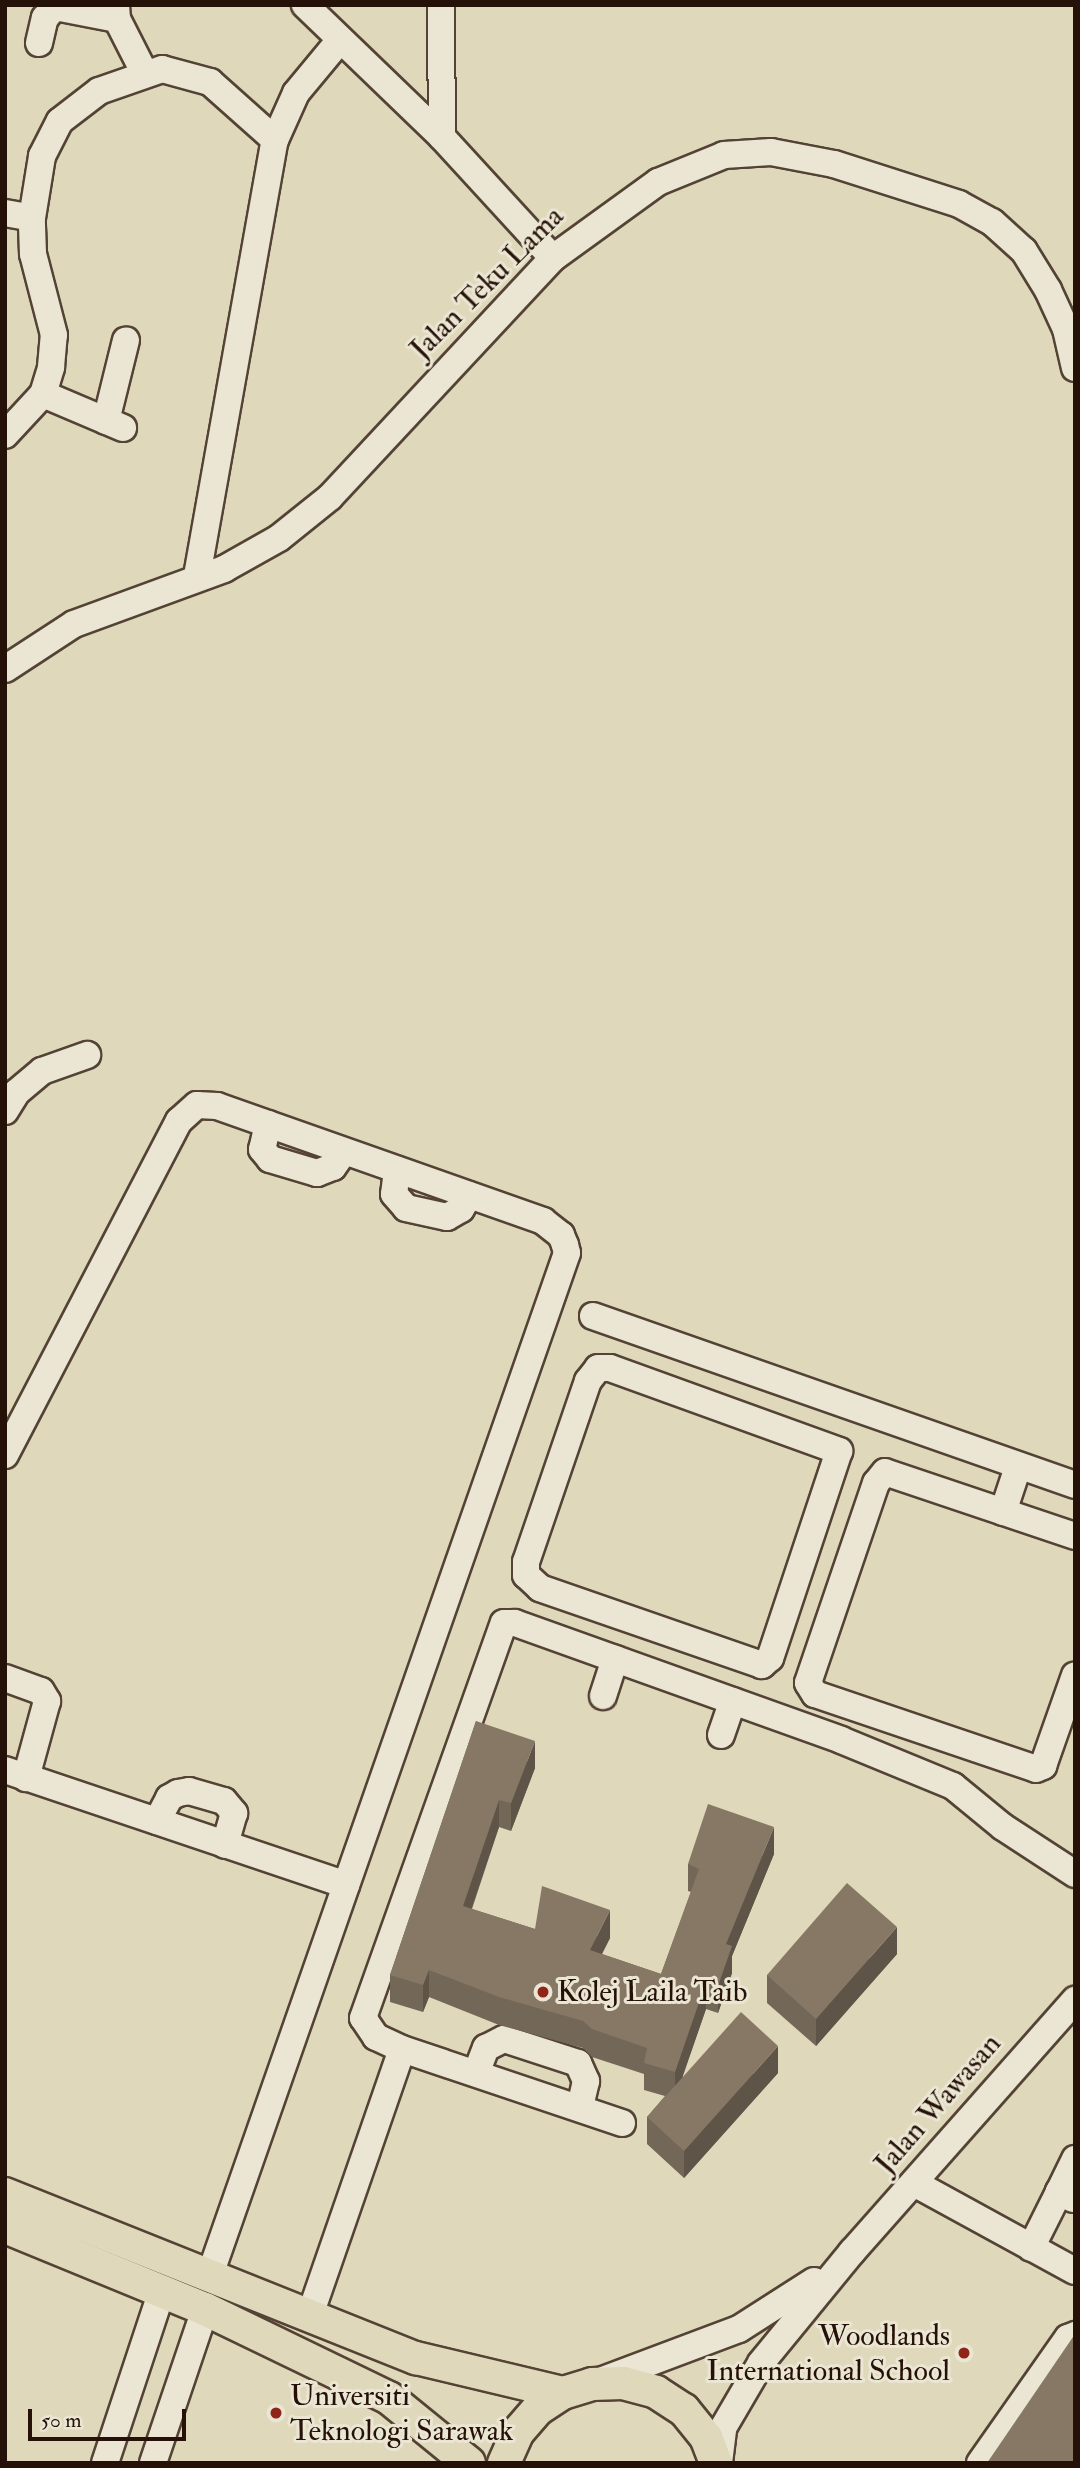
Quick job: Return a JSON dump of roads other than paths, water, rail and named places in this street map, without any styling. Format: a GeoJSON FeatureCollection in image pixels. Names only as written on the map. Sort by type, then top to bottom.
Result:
{"type":"FeatureCollection","features":[{"type":"Feature","properties":{"kind":"main road"},"geometry":{"type":"LineString","coordinates":[[5,2194],[416,2358],[578,2388],[622,2383],[665,2398],[684,2410],[706,2437],[718,2463]]}},
{"type":"Feature","properties":{"kind":"main road"},"geometry":{"type":"LineString","coordinates":[[5,2227],[205,2309],[389,2398],[469,2463]]}},
{"type":"Feature","properties":{"kind":"main road"},"geometry":{"type":"LineString","coordinates":[[504,2463],[518,2432],[538,2409],[578,2388]]}},
{"type":"Feature","properties":{"kind":"street"},"geometry":{"type":"LineString","coordinates":[[305,5],[442,137],[553,258]]}},
{"type":"Feature","properties":{"kind":"street"},"geometry":{"type":"LineString","coordinates":[[441,5],[442,137]]}},
{"type":"Feature","properties":{"kind":"street"},"geometry":{"type":"LineString","coordinates":[[39,43],[45,19],[55,7],[116,12],[145,74]]}},
{"type":"Feature","properties":{"kind":"street"},"geometry":{"type":"LineString","coordinates":[[197,576],[275,140],[296,93],[340,40]]}},
{"type":"Feature","properties":{"kind":"street"},"geometry":{"type":"LineString","coordinates":[[5,435],[43,394],[54,335],[33,254],[32,218],[42,156],[60,121],[99,91],[145,74],[178,71],[210,82],[275,140]]}},
{"type":"Feature","properties":{"kind":"street","name":"Jalan Teku Lama"},"geometry":{"type":"LineString","coordinates":[[5,669],[74,624],[197,576],[225,569],[279,538],[312,513],[553,258],[658,181],[692,164],[724,155],[771,152],[806,158],[959,204],[992,222],[1024,251],[1048,290],[1066,329],[1075,368]]}},
{"type":"Feature","properties":{"kind":"street"},"geometry":{"type":"LineString","coordinates":[[5,214],[32,218]]}},
{"type":"Feature","properties":{"kind":"street"},"geometry":{"type":"LineString","coordinates":[[43,394],[114,424],[126,340]]}},
{"type":"Feature","properties":{"kind":"street"},"geometry":{"type":"LineString","coordinates":[[5,1111],[17,1092],[42,1070],[87,1055]]}},
{"type":"Feature","properties":{"kind":"street"},"geometry":{"type":"LineString","coordinates":[[5,1455],[184,1114],[207,1104],[553,1227],[566,1253],[210,2275]]}},
{"type":"Feature","properties":{"kind":"street"},"geometry":{"type":"LineString","coordinates":[[593,1316],[1075,1485]]}},
{"type":"Feature","properties":{"kind":"street"},"geometry":{"type":"LineString","coordinates":[[726,1409],[739,1366]]}},
{"type":"Feature","properties":{"kind":"street"},"geometry":{"type":"LineString","coordinates":[[598,1368],[610,1368],[726,1409],[832,1446],[840,1457],[770,1658],[762,1665],[533,1584],[526,1575],[526,1562],[588,1381],[598,1368]]}},
{"type":"Feature","properties":{"kind":"street"},"geometry":{"type":"LineString","coordinates":[[1003,1512],[1018,1467]]}},
{"type":"Feature","properties":{"kind":"street"},"geometry":{"type":"LineString","coordinates":[[1075,1536],[893,1475],[879,1476],[809,1690],[1036,1769],[1043,1766],[1075,1675]]}},
{"type":"Feature","properties":{"kind":"street"},"geometry":{"type":"LineString","coordinates":[[622,2123],[477,2071],[402,2049],[376,2037],[363,2018],[500,1627],[509,1621],[733,1701],[953,1786],[1003,1828],[1075,1874]]}},
{"type":"Feature","properties":{"kind":"street"},"geometry":{"type":"LineString","coordinates":[[603,1696],[615,1659]]}},
{"type":"Feature","properties":{"kind":"street"},"geometry":{"type":"LineString","coordinates":[[5,1678],[41,1691],[47,1701],[16,1774],[346,1885]]}},
{"type":"Feature","properties":{"kind":"street"},"geometry":{"type":"LineString","coordinates":[[721,1735],[733,1701]]}},
{"type":"Feature","properties":{"kind":"street"},"geometry":{"type":"LineString","coordinates":[[157,1821],[169,1798],[178,1793],[189,1791],[224,1801],[234,1813],[225,1845]]}},
{"type":"Feature","properties":{"kind":"street","name":"Jalan Wawasan"},"geometry":{"type":"LineString","coordinates":[[852,2252],[1075,2000]]}},
{"type":"Feature","properties":{"kind":"street"},"geometry":{"type":"LineString","coordinates":[[477,2071],[486,2048],[505,2039],[578,2063],[586,2081],[580,2107]]}},
{"type":"Feature","properties":{"kind":"street"},"geometry":{"type":"LineString","coordinates":[[310,2315],[402,2049]]}},
{"type":"Feature","properties":{"kind":"street"},"geometry":{"type":"LineString","coordinates":[[1031,2248],[1067,2196],[1075,2159]]}},
{"type":"Feature","properties":{"kind":"street"},"geometry":{"type":"LineString","coordinates":[[914,2183],[1075,2270]]}},
{"type":"Feature","properties":{"kind":"street"},"geometry":{"type":"LineString","coordinates":[[578,2388],[739,2329],[788,2302],[852,2252]]}},
{"type":"Feature","properties":{"kind":"street"},"geometry":{"type":"LineString","coordinates":[[718,2463],[723,2428],[737,2399],[852,2252]]}},
{"type":"Feature","properties":{"kind":"street"},"geometry":{"type":"LineString","coordinates":[[106,2463],[162,2291]]}},
{"type":"Feature","properties":{"kind":"street"},"geometry":{"type":"LineString","coordinates":[[115,2434],[155,2456],[205,2309]]}},
{"type":"Feature","properties":{"kind":"street"},"geometry":{"type":"LineString","coordinates":[[980,2463],[1068,2338],[1075,2335]]}},
{"type":"Feature","properties":{"kind":"place","name":"Kolej Laila Taib"},"geometry":{"type":"Point","coordinates":[543,1992]}},
{"type":"Feature","properties":{"kind":"place","name":"Woodlands International School"},"geometry":{"type":"Point","coordinates":[964,2353]}},
{"type":"Feature","properties":{"kind":"place","name":"Universiti Teknologi Sarawak"},"geometry":{"type":"Point","coordinates":[276,2413]}}]}
